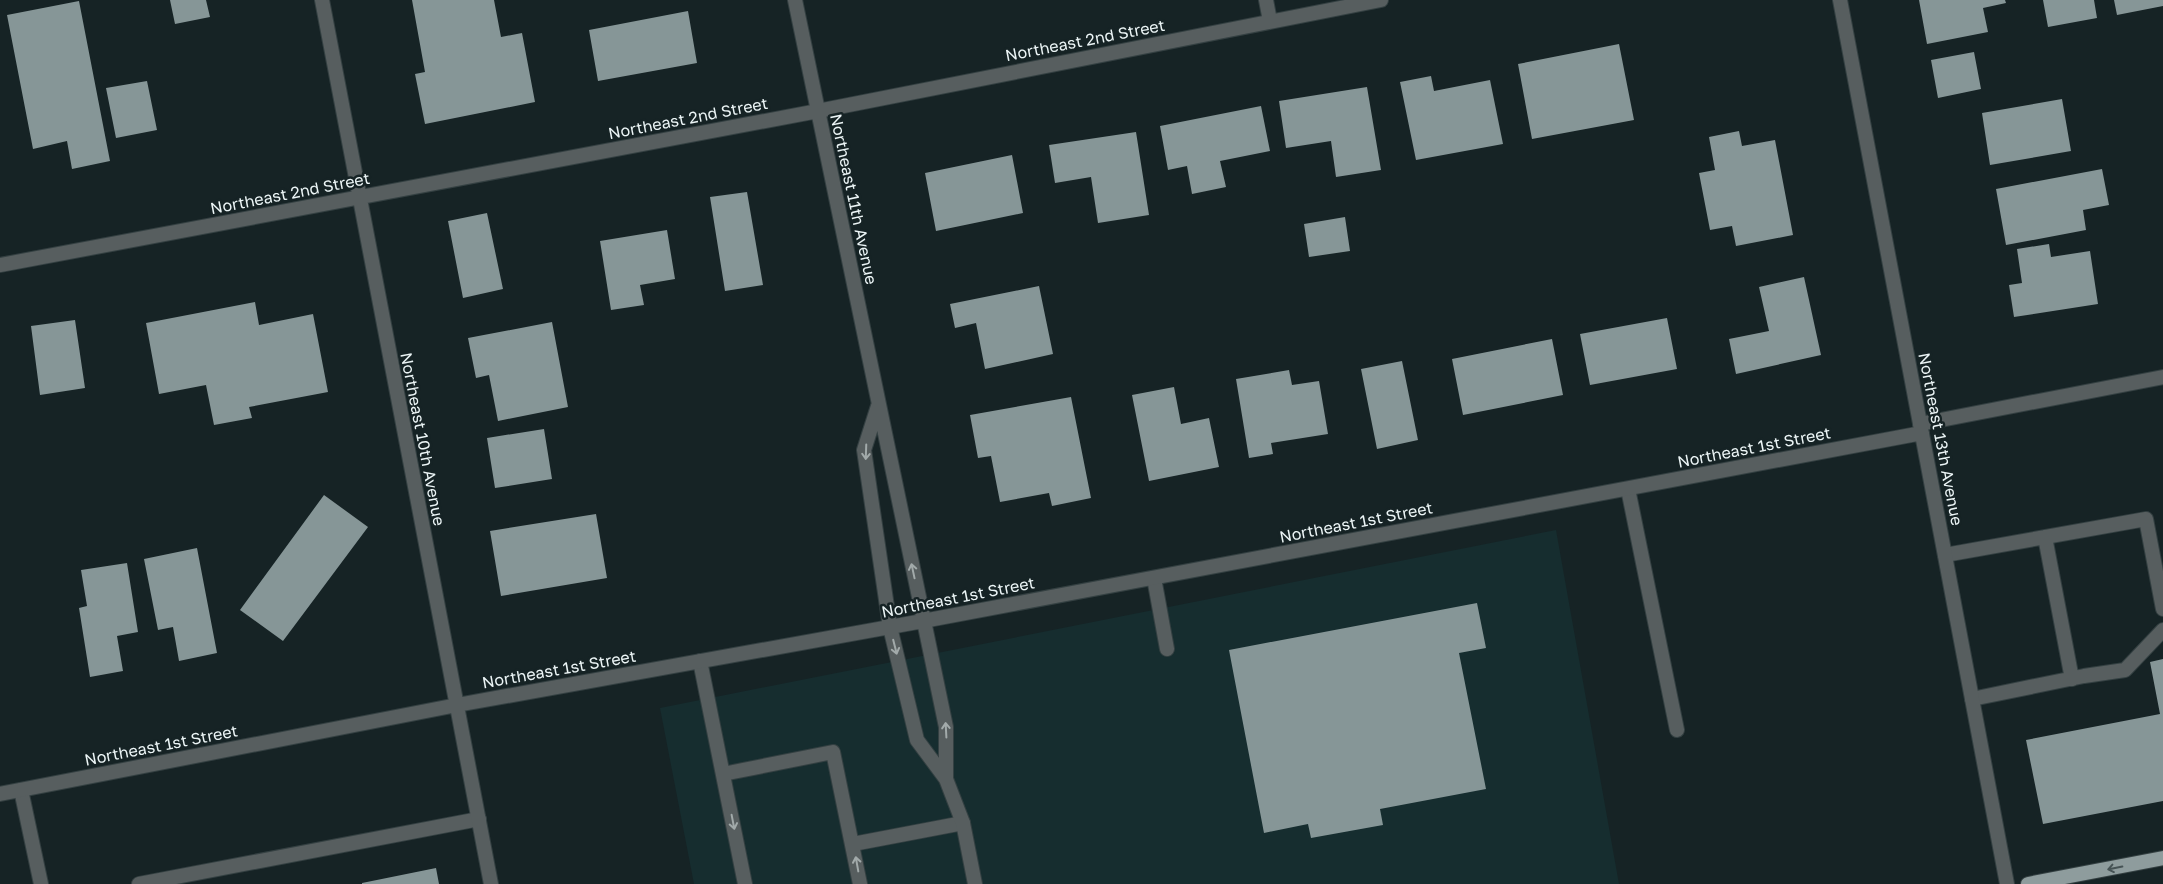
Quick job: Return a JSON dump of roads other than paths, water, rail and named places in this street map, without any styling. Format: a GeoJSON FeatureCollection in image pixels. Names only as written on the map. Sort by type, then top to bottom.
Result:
{"type":"FeatureCollection","features":[{"type":"Feature","properties":{"kind":"main road"},"geometry":{"type":"LineString","coordinates":[[2028,884],[2163,858]]}},
{"type":"Feature","properties":{"kind":"street","name":"Northeast 10th Avenue"},"geometry":{"type":"LineString","coordinates":[[322,0],[491,884]]}},
{"type":"Feature","properties":{"kind":"street","name":"Northeast 11th Avenue"},"geometry":{"type":"LineString","coordinates":[[796,0],[878,405],[946,727],[946,779]]}},
{"type":"Feature","properties":{"kind":"street"},"geometry":{"type":"LineString","coordinates":[[1266,0],[1270,21]]}},
{"type":"Feature","properties":{"kind":"street","name":"Northeast 2nd Street"},"geometry":{"type":"LineString","coordinates":[[0,265],[818,111],[1381,0]]}},
{"type":"Feature","properties":{"kind":"street","name":"Northeast 13th Avenue"},"geometry":{"type":"LineString","coordinates":[[1840,0],[2007,884]]}},
{"type":"Feature","properties":{"kind":"street","name":"Northeast 1st Street"},"geometry":{"type":"LineString","coordinates":[[0,794],[457,705],[924,622],[1628,489],[2163,377]]}},
{"type":"Feature","properties":{"kind":"street","name":"Northeast 11th Avenue"},"geometry":{"type":"LineString","coordinates":[[878,405],[864,450],[890,627],[917,740],[946,779],[963,823],[975,884]]}},
{"type":"Feature","properties":{"kind":"street"},"geometry":{"type":"LineString","coordinates":[[1628,489],[1677,730]]}},
{"type":"Feature","properties":{"kind":"street"},"geometry":{"type":"LineString","coordinates":[[1945,555],[2146,519],[2163,609]]}},
{"type":"Feature","properties":{"kind":"street"},"geometry":{"type":"LineString","coordinates":[[2045,537],[2072,679]]}},
{"type":"Feature","properties":{"kind":"street"},"geometry":{"type":"LineString","coordinates":[[1154,578],[1168,649]]}},
{"type":"Feature","properties":{"kind":"street"},"geometry":{"type":"LineString","coordinates":[[1972,699],[2125,670],[2163,630]]}},
{"type":"Feature","properties":{"kind":"street"},"geometry":{"type":"LineString","coordinates":[[700,661],[745,884]]}},
{"type":"Feature","properties":{"kind":"street"},"geometry":{"type":"LineString","coordinates":[[723,774],[833,752],[860,884]]}},
{"type":"Feature","properties":{"kind":"street"},"geometry":{"type":"LineString","coordinates":[[21,790],[41,884]]}},
{"type":"Feature","properties":{"kind":"street"},"geometry":{"type":"LineString","coordinates":[[139,884],[479,819]]}},
{"type":"Feature","properties":{"kind":"street"},"geometry":{"type":"LineString","coordinates":[[853,844],[963,823]]}}]}
